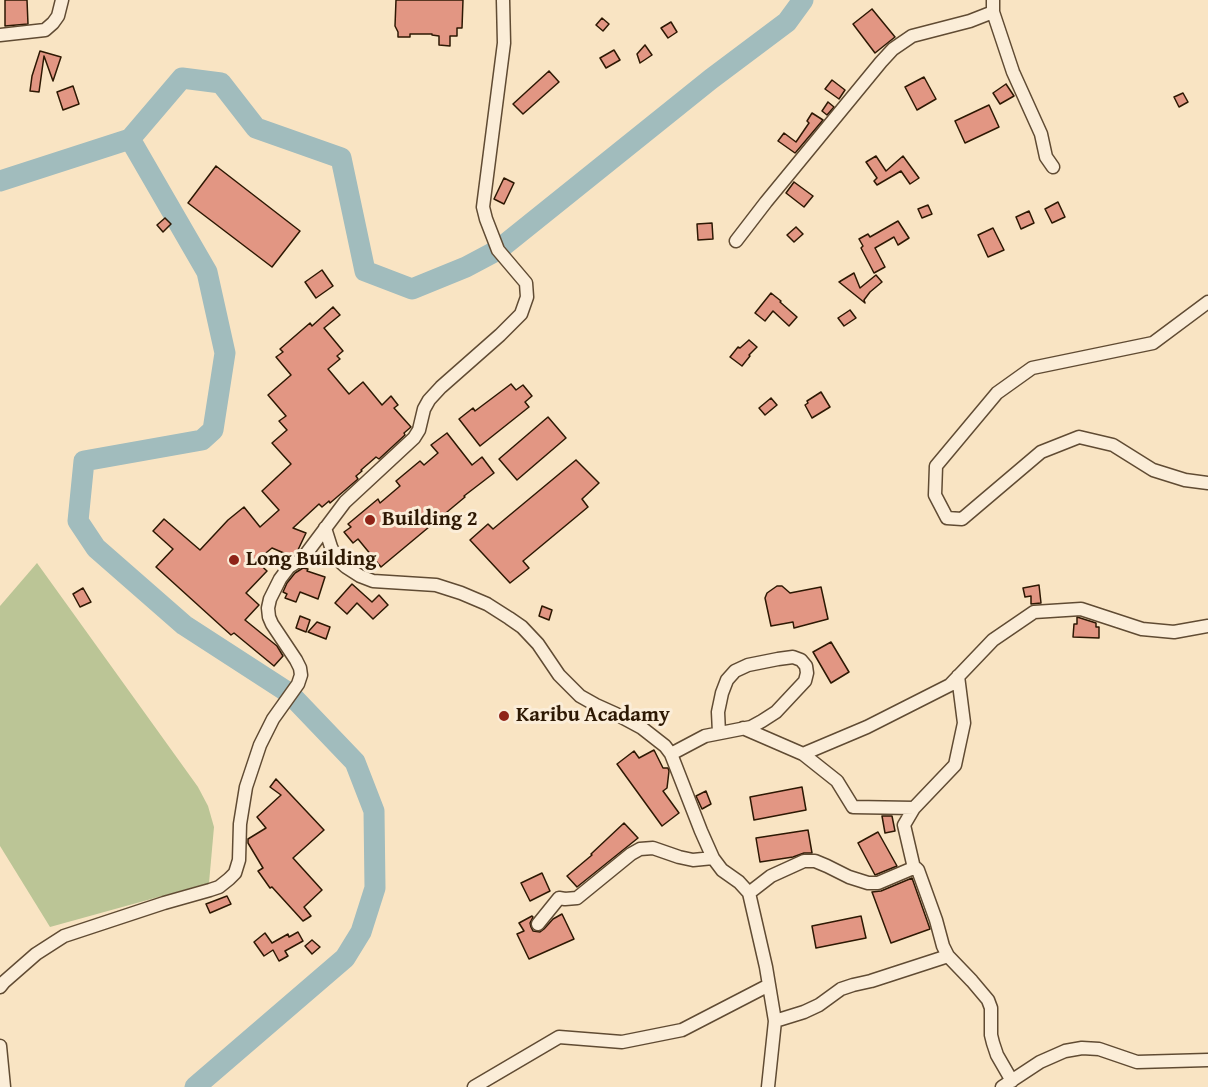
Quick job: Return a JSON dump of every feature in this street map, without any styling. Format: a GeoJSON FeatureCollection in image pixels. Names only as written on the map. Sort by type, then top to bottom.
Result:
{"type":"FeatureCollection","features":[{"type":"Feature","properties":{"kind":"street"},"geometry":{"type":"LineString","coordinates":[[0,35],[45,30],[58,16],[62,0]]}},
{"type":"Feature","properties":{"kind":"street"},"geometry":{"type":"LineString","coordinates":[[0,987],[36,954],[64,936],[219,887],[235,873],[239,860],[240,824],[246,787],[260,745],[273,719],[298,684],[301,675],[300,668],[272,624],[268,608],[280,579],[285,571],[303,558],[345,502],[414,438],[429,399],[521,314],[527,297],[526,283],[498,250],[483,207],[504,43],[503,0]]}},
{"type":"Feature","properties":{"kind":"street"},"geometry":{"type":"LineString","coordinates":[[736,241],[894,49],[912,36],[970,21],[993,6],[1013,72],[1041,134],[1046,156],[1053,167]]}},
{"type":"Feature","properties":{"kind":"street"},"geometry":{"type":"LineString","coordinates":[[1208,302],[1153,343],[1032,368],[997,393],[936,466],[935,495],[947,518],[962,519],[1041,452],[1079,437],[1113,446],[1153,470],[1185,480],[1208,483]]}},
{"type":"Feature","properties":{"kind":"street"},"geometry":{"type":"LineString","coordinates":[[325,528],[337,559],[360,576],[373,581],[436,585],[487,604],[509,618],[522,627],[538,644],[559,675],[580,696],[642,728],[665,746],[671,754],[713,858],[722,870],[739,882],[749,893],[775,1021],[768,1087]]}},
{"type":"Feature","properties":{"kind":"street"},"geometry":{"type":"LineString","coordinates":[[803,754],[867,727],[950,685],[993,640],[1034,612],[1081,609],[1142,629],[1174,632],[1208,626]]}},
{"type":"Feature","properties":{"kind":"street"},"geometry":{"type":"LineString","coordinates":[[671,754],[705,736],[751,727],[762,722],[776,712],[805,681],[806,666],[801,660],[793,657],[748,664],[735,671],[727,680],[722,693],[718,712],[719,733]]}},
{"type":"Feature","properties":{"kind":"street"},"geometry":{"type":"LineString","coordinates":[[958,676],[964,723],[955,765],[914,808],[904,825],[914,868],[918,870],[943,946],[948,956],[988,1000],[991,1008],[991,1035],[1007,1084],[1040,1062],[1082,1048],[1099,1049],[1137,1062],[1208,1060]]}},
{"type":"Feature","properties":{"kind":"street"},"geometry":{"type":"LineString","coordinates":[[743,728],[803,754],[837,781],[853,807],[914,808]]}},
{"type":"Feature","properties":{"kind":"street"},"geometry":{"type":"LineString","coordinates":[[538,924],[559,898],[577,898],[640,849],[653,848],[693,860],[713,858]]}},
{"type":"Feature","properties":{"kind":"street"},"geometry":{"type":"LineString","coordinates":[[749,893],[771,876],[804,861],[815,861],[868,883],[878,883],[914,868]]}},
{"type":"Feature","properties":{"kind":"street"},"geometry":{"type":"LineString","coordinates":[[775,1021],[819,1005],[841,989],[948,956]]}},
{"type":"Feature","properties":{"kind":"street"},"geometry":{"type":"LineString","coordinates":[[474,1087],[559,1037],[622,1042],[682,1030],[769,986]]}},
{"type":"Feature","properties":{"kind":"street"},"geometry":{"type":"LineString","coordinates":[[0,1046],[4,1087]]}},
{"type":"Feature","properties":{"kind":"green space"},"geometry":{"type":"Polygon","coordinates":[[[37,563],[198,787],[208,806],[214,827],[209,883],[50,927],[0,846],[0,606],[37,563]]]}},
{"type":"Feature","properties":{"kind":"building"},"geometry":{"type":"Polygon","coordinates":[[[5,0],[27,0],[28,24],[5,26],[5,0]]]}},
{"type":"Feature","properties":{"kind":"building"},"geometry":{"type":"Polygon","coordinates":[[[396,0],[463,0],[462,28],[457,28],[457,36],[450,36],[450,46],[439,45],[439,36],[432,34],[410,34],[410,37],[398,37],[395,26],[396,0]]]}},
{"type":"Feature","properties":{"kind":"building"},"geometry":{"type":"Polygon","coordinates":[[[872,9],[895,37],[875,53],[853,24],[872,9]]]}},
{"type":"Feature","properties":{"kind":"building"},"geometry":{"type":"Polygon","coordinates":[[[602,18],[609,24],[603,31],[596,25],[602,18]]]}},
{"type":"Feature","properties":{"kind":"building"},"geometry":{"type":"Polygon","coordinates":[[[671,22],[677,32],[668,38],[661,28],[671,22]]]}},
{"type":"Feature","properties":{"kind":"building"},"geometry":{"type":"Polygon","coordinates":[[[645,45],[652,55],[640,63],[637,54],[645,45]]]}},
{"type":"Feature","properties":{"kind":"building"},"geometry":{"type":"Polygon","coordinates":[[[614,50],[620,60],[606,68],[600,58],[614,50]]]}},
{"type":"Feature","properties":{"kind":"building"},"geometry":{"type":"Polygon","coordinates":[[[40,51],[61,57],[53,81],[44,56],[39,92],[30,91],[32,76],[40,51]]]}},
{"type":"Feature","properties":{"kind":"building"},"geometry":{"type":"Polygon","coordinates":[[[549,71],[559,82],[523,114],[513,104],[549,71]]]}},
{"type":"Feature","properties":{"kind":"building"},"geometry":{"type":"Polygon","coordinates":[[[924,77],[936,99],[917,110],[905,87],[924,77]]]}},
{"type":"Feature","properties":{"kind":"building"},"geometry":{"type":"Polygon","coordinates":[[[832,80],[845,90],[839,99],[825,89],[832,80]]]}},
{"type":"Feature","properties":{"kind":"building"},"geometry":{"type":"Polygon","coordinates":[[[1006,84],[1014,96],[1000,104],[993,93],[1006,84]]]}},
{"type":"Feature","properties":{"kind":"building"},"geometry":{"type":"Polygon","coordinates":[[[73,86],[79,104],[63,110],[57,92],[73,86]]]}},
{"type":"Feature","properties":{"kind":"building"},"geometry":{"type":"Polygon","coordinates":[[[1183,93],[1188,102],[1179,107],[1174,97],[1183,93]]]}},
{"type":"Feature","properties":{"kind":"building"},"geometry":{"type":"Polygon","coordinates":[[[828,102],[834,107],[827,115],[822,111],[828,102]]]}},
{"type":"Feature","properties":{"kind":"building"},"geometry":{"type":"Polygon","coordinates":[[[989,105],[999,127],[965,143],[955,121],[989,105]]]}},
{"type":"Feature","properties":{"kind":"building"},"geometry":{"type":"Polygon","coordinates":[[[812,113],[823,120],[795,153],[778,141],[784,133],[796,142],[809,123],[807,121],[812,113]]]}},
{"type":"Feature","properties":{"kind":"building"},"geometry":{"type":"Polygon","coordinates":[[[876,156],[886,171],[903,156],[919,178],[910,184],[901,171],[877,185],[874,181],[877,178],[866,162],[876,156]]]}},
{"type":"Feature","properties":{"kind":"building"},"geometry":{"type":"Polygon","coordinates":[[[216,166],[300,231],[272,267],[188,203],[216,166]]]}},
{"type":"Feature","properties":{"kind":"building"},"geometry":{"type":"Polygon","coordinates":[[[504,178],[514,183],[504,204],[494,199],[504,178]]]}},
{"type":"Feature","properties":{"kind":"building"},"geometry":{"type":"Polygon","coordinates":[[[794,182],[813,196],[804,207],[786,193],[794,182]]]}},
{"type":"Feature","properties":{"kind":"building"},"geometry":{"type":"Polygon","coordinates":[[[1058,202],[1065,217],[1052,223],[1045,209],[1058,202]]]}},
{"type":"Feature","properties":{"kind":"building"},"geometry":{"type":"Polygon","coordinates":[[[928,205],[932,214],[922,218],[918,209],[928,205]]]}},
{"type":"Feature","properties":{"kind":"building"},"geometry":{"type":"Polygon","coordinates":[[[1029,211],[1034,223],[1021,229],[1016,217],[1029,211]]]}},
{"type":"Feature","properties":{"kind":"building"},"geometry":{"type":"Polygon","coordinates":[[[165,218],[171,224],[163,232],[157,225],[165,218]]]}},
{"type":"Feature","properties":{"kind":"building"},"geometry":{"type":"Polygon","coordinates":[[[898,221],[909,238],[898,245],[894,237],[875,248],[885,267],[874,273],[861,248],[863,246],[859,239],[868,234],[870,237],[898,221]]]}},
{"type":"Feature","properties":{"kind":"building"},"geometry":{"type":"Polygon","coordinates":[[[712,223],[713,239],[698,240],[697,224],[712,223]]]}},
{"type":"Feature","properties":{"kind":"building"},"geometry":{"type":"Polygon","coordinates":[[[796,227],[803,234],[794,242],[787,235],[796,227]]]}},
{"type":"Feature","properties":{"kind":"building"},"geometry":{"type":"Polygon","coordinates":[[[993,228],[1004,250],[988,257],[978,235],[993,228]]]}},
{"type":"Feature","properties":{"kind":"building"},"geometry":{"type":"Polygon","coordinates":[[[322,270],[333,286],[316,298],[305,282],[322,270]]]}},
{"type":"Feature","properties":{"kind":"building"},"geometry":{"type":"Polygon","coordinates":[[[854,273],[860,288],[876,275],[882,282],[870,292],[864,300],[865,303],[839,282],[854,273]]]}},
{"type":"Feature","properties":{"kind":"building"},"geometry":{"type":"Polygon","coordinates":[[[771,293],[797,317],[789,326],[773,311],[765,321],[755,313],[771,293]]]}},
{"type":"Feature","properties":{"kind":"building"},"geometry":{"type":"Polygon","coordinates":[[[333,307],[340,315],[324,328],[343,351],[337,356],[340,359],[328,369],[349,394],[363,382],[382,405],[391,396],[398,405],[394,408],[411,427],[379,459],[376,457],[361,470],[356,476],[358,479],[330,503],[329,501],[322,507],[319,504],[293,528],[306,533],[297,552],[291,556],[272,548],[256,561],[267,571],[246,593],[259,605],[245,620],[277,646],[283,656],[274,666],[234,633],[231,635],[156,567],[173,549],[153,531],[164,519],[200,550],[228,520],[244,507],[260,527],[279,510],[262,491],[291,464],[272,443],[287,430],[279,421],[286,416],[268,395],[291,375],[276,357],[283,352],[280,349],[310,323],[312,326],[333,307]]]}},
{"type":"Feature","properties":{"kind":"building"},"geometry":{"type":"Polygon","coordinates":[[[850,310],[856,318],[844,326],[838,318],[850,310]]]}},
{"type":"Feature","properties":{"kind":"building"},"geometry":{"type":"Polygon","coordinates":[[[749,340],[757,347],[742,366],[730,357],[738,347],[740,348],[749,340]]]}},
{"type":"Feature","properties":{"kind":"building"},"geometry":{"type":"Polygon","coordinates":[[[511,384],[516,390],[523,385],[532,396],[525,402],[529,407],[480,446],[459,419],[473,408],[475,411],[511,384]]]}},
{"type":"Feature","properties":{"kind":"building"},"geometry":{"type":"Polygon","coordinates":[[[821,392],[830,407],[812,418],[805,405],[807,401],[821,392]]]}},
{"type":"Feature","properties":{"kind":"building"},"geometry":{"type":"Polygon","coordinates":[[[771,398],[777,405],[765,415],[759,408],[771,398]]]}},
{"type":"Feature","properties":{"kind":"building"},"geometry":{"type":"Polygon","coordinates":[[[548,417],[566,438],[517,480],[499,459],[548,417]]]}},
{"type":"Feature","properties":{"kind":"building"},"geometry":{"type":"Polygon","coordinates":[[[447,433],[472,465],[482,457],[494,473],[381,567],[358,539],[353,543],[344,532],[351,527],[348,524],[378,499],[380,503],[400,486],[396,481],[420,461],[424,465],[438,453],[431,445],[447,433]]]}},
{"type":"Feature","properties":{"kind":"building"},"geometry":{"type":"Polygon","coordinates":[[[576,460],[599,483],[582,499],[588,507],[523,561],[529,568],[510,583],[470,540],[488,524],[493,529],[576,460]]]}},
{"type":"Feature","properties":{"kind":"building"},"geometry":{"type":"Polygon","coordinates":[[[303,568],[325,577],[318,599],[300,592],[296,602],[285,598],[287,594],[283,592],[287,583],[295,573],[303,568]]]}},
{"type":"Feature","properties":{"kind":"building"},"geometry":{"type":"Polygon","coordinates":[[[352,584],[372,602],[379,595],[388,605],[373,619],[357,603],[347,614],[335,603],[352,584]]]}},
{"type":"Feature","properties":{"kind":"building"},"geometry":{"type":"Polygon","coordinates":[[[1039,585],[1041,603],[1031,604],[1031,596],[1025,597],[1023,588],[1039,585]]]}},
{"type":"Feature","properties":{"kind":"building"},"geometry":{"type":"Polygon","coordinates":[[[777,586],[782,586],[790,593],[821,587],[828,619],[794,628],[793,622],[771,626],[765,598],[767,593],[777,586]]]}},
{"type":"Feature","properties":{"kind":"building"},"geometry":{"type":"Polygon","coordinates":[[[83,588],[91,602],[80,607],[73,594],[83,588]]]}},
{"type":"Feature","properties":{"kind":"building"},"geometry":{"type":"Polygon","coordinates":[[[542,606],[552,610],[549,620],[539,616],[542,606]]]}},
{"type":"Feature","properties":{"kind":"building"},"geometry":{"type":"Polygon","coordinates":[[[300,616],[310,620],[306,632],[296,628],[300,616]]]}},
{"type":"Feature","properties":{"kind":"building"},"geometry":{"type":"Polygon","coordinates":[[[1077,617],[1096,623],[1096,627],[1099,627],[1099,638],[1073,637],[1077,617]]]}},
{"type":"Feature","properties":{"kind":"building"},"geometry":{"type":"Polygon","coordinates":[[[317,622],[330,627],[326,639],[308,632],[317,622]]]}},
{"type":"Feature","properties":{"kind":"building"},"geometry":{"type":"Polygon","coordinates":[[[831,642],[849,672],[831,683],[813,652],[831,642]]]}},
{"type":"Feature","properties":{"kind":"building"},"geometry":{"type":"Polygon","coordinates":[[[654,750],[663,768],[668,768],[669,771],[667,788],[663,791],[679,813],[662,826],[617,764],[634,751],[639,758],[654,750]]]}},
{"type":"Feature","properties":{"kind":"building"},"geometry":{"type":"Polygon","coordinates":[[[276,779],[324,830],[293,858],[322,890],[304,907],[311,916],[303,921],[272,887],[270,888],[258,871],[263,868],[248,843],[248,839],[266,828],[257,817],[281,795],[270,787],[276,779]]]}},
{"type":"Feature","properties":{"kind":"building"},"geometry":{"type":"Polygon","coordinates":[[[802,787],[806,810],[754,820],[750,797],[802,787]]]}},
{"type":"Feature","properties":{"kind":"building"},"geometry":{"type":"Polygon","coordinates":[[[706,791],[711,804],[702,809],[696,796],[706,791]]]}},
{"type":"Feature","properties":{"kind":"building"},"geometry":{"type":"Polygon","coordinates":[[[882,816],[892,816],[895,831],[885,833],[882,816]]]}},
{"type":"Feature","properties":{"kind":"building"},"geometry":{"type":"Polygon","coordinates":[[[624,823],[638,838],[577,887],[567,876],[624,823]]]}},
{"type":"Feature","properties":{"kind":"building"},"geometry":{"type":"Polygon","coordinates":[[[808,830],[812,853],[760,862],[756,838],[808,830]]]}},
{"type":"Feature","properties":{"kind":"building"},"geometry":{"type":"Polygon","coordinates":[[[878,832],[897,866],[875,875],[858,843],[878,832]]]}},
{"type":"Feature","properties":{"kind":"building"},"geometry":{"type":"Polygon","coordinates":[[[542,873],[550,891],[530,901],[521,883],[542,873]]]}},
{"type":"Feature","properties":{"kind":"building"},"geometry":{"type":"Polygon","coordinates":[[[912,878],[930,929],[891,943],[872,892],[881,891],[912,878]]]}},
{"type":"Feature","properties":{"kind":"building"},"geometry":{"type":"Polygon","coordinates":[[[227,896],[231,904],[210,913],[206,904],[227,896]]]}},
{"type":"Feature","properties":{"kind":"building"},"geometry":{"type":"Polygon","coordinates":[[[562,914],[574,939],[529,959],[517,934],[524,931],[519,923],[532,916],[530,923],[533,931],[540,932],[553,919],[562,914]]]}},
{"type":"Feature","properties":{"kind":"building"},"geometry":{"type":"Polygon","coordinates":[[[861,916],[866,938],[816,948],[812,926],[861,916]]]}},
{"type":"Feature","properties":{"kind":"building"},"geometry":{"type":"Polygon","coordinates":[[[298,932],[303,941],[285,951],[288,956],[279,961],[273,950],[264,956],[254,942],[265,933],[272,943],[288,934],[289,937],[298,932]]]}},
{"type":"Feature","properties":{"kind":"building"},"geometry":{"type":"Polygon","coordinates":[[[312,940],[320,947],[312,954],[305,946],[312,940]]]}},
{"type":"Feature","properties":{"kind":"waterway"},"geometry":{"type":"LineString","coordinates":[[0,181],[130,139],[182,78],[221,83],[256,128],[341,158],[365,271],[412,289],[466,267],[498,250],[711,79],[787,22],[803,0]]}},
{"type":"Feature","properties":{"kind":"waterway"},"geometry":{"type":"LineString","coordinates":[[130,139],[207,272],[225,353],[213,430],[202,440],[84,461],[78,521],[96,548],[184,625],[289,693],[355,762],[374,811],[375,888],[361,932],[345,958],[195,1087]]}},
{"type":"Feature","properties":{"kind":"place","name":"Building 2"},"geometry":{"type":"Point","coordinates":[370,520]}},
{"type":"Feature","properties":{"kind":"place","name":"Long Building"},"geometry":{"type":"Point","coordinates":[234,560]}},
{"type":"Feature","properties":{"kind":"place","name":"Karibu Acadamy"},"geometry":{"type":"Point","coordinates":[504,716]}}]}
